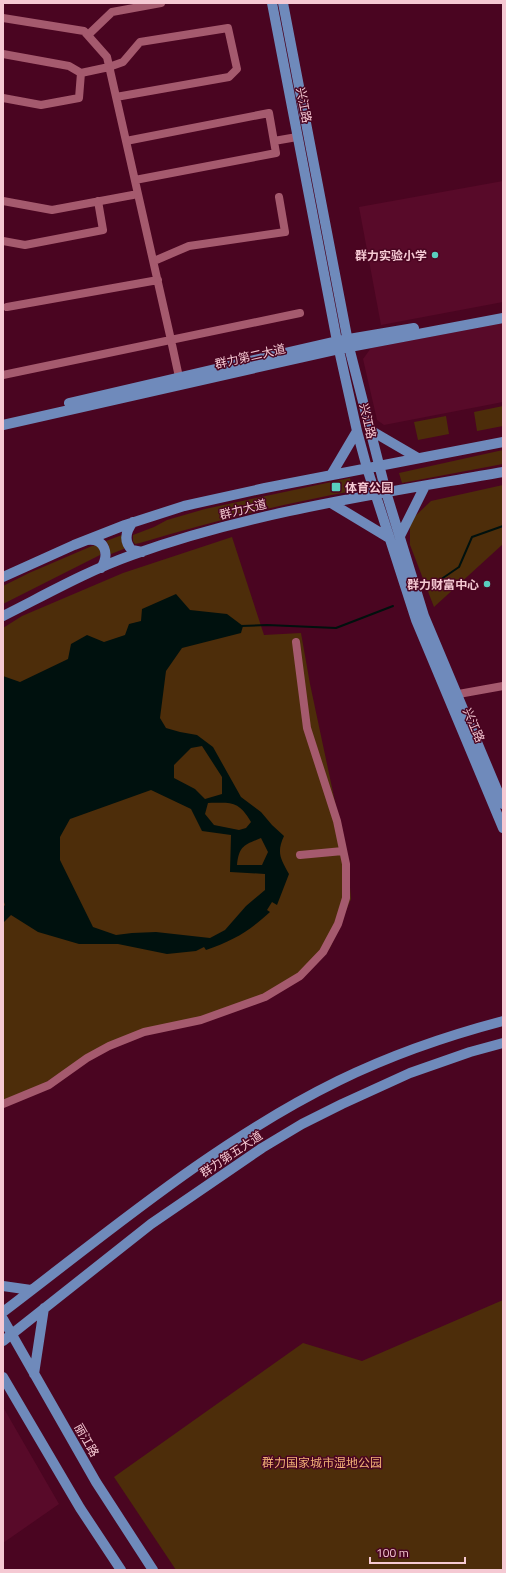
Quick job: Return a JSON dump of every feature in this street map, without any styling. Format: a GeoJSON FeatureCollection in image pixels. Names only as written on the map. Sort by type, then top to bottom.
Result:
{"type":"FeatureCollection","features":[{"type":"Feature","properties":{"kind":"main road","name":"兴江路"},"geometry":{"type":"LineString","coordinates":[[272,3],[297,137],[343,344],[370,430],[386,492],[400,536],[408,582]]}},
{"type":"Feature","properties":{"kind":"main road","name":"兴江路"},"geometry":{"type":"LineString","coordinates":[[283,3],[357,431],[389,538],[408,582],[420,618],[503,828]]}},
{"type":"Feature","properties":{"kind":"main road","name":"群力第二大道"},"geometry":{"type":"LineString","coordinates":[[3,418],[179,377],[503,312]]}},
{"type":"Feature","properties":{"kind":"main road","name":"群力第二大道"},"geometry":{"type":"LineString","coordinates":[[3,425],[343,344],[503,318]]}},
{"type":"Feature","properties":{"kind":"main road"},"geometry":{"type":"LineString","coordinates":[[370,430],[418,458]]}},
{"type":"Feature","properties":{"kind":"main road"},"geometry":{"type":"LineString","coordinates":[[331,475],[357,431]]}},
{"type":"Feature","properties":{"kind":"main road","name":"群力大道"},"geometry":{"type":"LineString","coordinates":[[3,577],[85,540],[133,522],[207,500],[503,442]]}},
{"type":"Feature","properties":{"kind":"main road","name":"群力大道"},"geometry":{"type":"LineString","coordinates":[[3,616],[101,568],[142,552],[194,535],[295,510],[375,494],[503,472]]}},
{"type":"Feature","properties":{"kind":"main road"},"geometry":{"type":"LineString","coordinates":[[400,536],[425,486]]}},
{"type":"Feature","properties":{"kind":"main road"},"geometry":{"type":"LineString","coordinates":[[331,503],[389,538]]}},
{"type":"Feature","properties":{"kind":"main road"},"geometry":{"type":"LineString","coordinates":[[133,522],[127,532],[127,543],[132,550],[142,552]]}},
{"type":"Feature","properties":{"kind":"main road"},"geometry":{"type":"LineString","coordinates":[[85,540],[97,540],[103,545],[105,549],[105,560],[101,568]]}},
{"type":"Feature","properties":{"kind":"main road","name":"兴江路"},"geometry":{"type":"LineString","coordinates":[[452,696],[503,804]]}},
{"type":"Feature","properties":{"kind":"main road","name":"群力第五大道"},"geometry":{"type":"LineString","coordinates":[[3,1312],[188,1171],[237,1138],[286,1108],[339,1080],[402,1052],[466,1031],[503,1022]]}},
{"type":"Feature","properties":{"kind":"main road","name":"群力第五大道"},"geometry":{"type":"LineString","coordinates":[[7,1337],[151,1224],[262,1148],[302,1124],[410,1073],[470,1052],[503,1043]]}},
{"type":"Feature","properties":{"kind":"main road"},"geometry":{"type":"LineString","coordinates":[[3,1286],[31,1290]]}},
{"type":"Feature","properties":{"kind":"main road"},"geometry":{"type":"LineString","coordinates":[[34,1374],[44,1308]]}},
{"type":"Feature","properties":{"kind":"main road","name":"丽江路"},"geometry":{"type":"LineString","coordinates":[[3,1319],[7,1337],[34,1374],[96,1482],[153,1570]]}},
{"type":"Feature","properties":{"kind":"main road"},"geometry":{"type":"LineString","coordinates":[[5,1382],[80,1508],[121,1570]]}},
{"type":"Feature","properties":{"kind":"street"},"geometry":{"type":"LineString","coordinates":[[88,35],[112,12],[161,3]]}},
{"type":"Feature","properties":{"kind":"street"},"geometry":{"type":"LineString","coordinates":[[3,18],[84,31],[107,57],[172,340],[179,377]]}},
{"type":"Feature","properties":{"kind":"street"},"geometry":{"type":"LineString","coordinates":[[3,54],[69,66],[81,73],[109,67],[122,62],[140,42],[228,28],[237,69],[229,77],[116,97]]}},
{"type":"Feature","properties":{"kind":"street"},"geometry":{"type":"LineString","coordinates":[[3,98],[41,105],[79,98],[81,73]]}},
{"type":"Feature","properties":{"kind":"street"},"geometry":{"type":"LineString","coordinates":[[126,141],[269,112],[276,153],[135,180]]}},
{"type":"Feature","properties":{"kind":"street"},"geometry":{"type":"LineString","coordinates":[[274,140],[297,137]]}},
{"type":"Feature","properties":{"kind":"street"},"geometry":{"type":"LineString","coordinates":[[3,201],[52,210],[138,194]]}},
{"type":"Feature","properties":{"kind":"street"},"geometry":{"type":"LineString","coordinates":[[154,261],[189,246],[286,232],[279,197]]}},
{"type":"Feature","properties":{"kind":"street"},"geometry":{"type":"LineString","coordinates":[[3,241],[25,244],[103,230],[98,201]]}},
{"type":"Feature","properties":{"kind":"street"},"geometry":{"type":"LineString","coordinates":[[4,305],[158,280]]}},
{"type":"Feature","properties":{"kind":"street"},"geometry":{"type":"LineString","coordinates":[[3,375],[300,313]]}},
{"type":"Feature","properties":{"kind":"street"},"geometry":{"type":"LineString","coordinates":[[3,1104],[48,1085],[87,1058],[109,1046],[144,1032],[201,1020],[265,997],[300,976],[323,952],[338,924],[346,898],[346,864],[337,821],[307,728],[296,642]]}},
{"type":"Feature","properties":{"kind":"street"},"geometry":{"type":"LineString","coordinates":[[452,696],[503,686]]}},
{"type":"Feature","properties":{"kind":"street"},"geometry":{"type":"LineString","coordinates":[[300,856],[344,851]]}},
{"type":"Feature","properties":{"kind":"shaded area","name":"群力实验小学"},"geometry":{"type":"Polygon","coordinates":[[[503,181],[503,302],[381,325],[359,207],[503,181]]]}},
{"type":"Feature","properties":{"kind":"shaded area"},"geometry":{"type":"Polygon","coordinates":[[[503,323],[503,402],[384,425],[377,420],[363,359],[371,348],[503,323]]]}},
{"type":"Feature","properties":{"kind":"shaded area"},"geometry":{"type":"Polygon","coordinates":[[[176,594],[190,610],[227,614],[243,626],[241,633],[182,648],[166,671],[160,718],[166,728],[197,735],[213,747],[241,797],[261,812],[284,836],[280,847],[280,856],[289,874],[277,905],[272,902],[267,910],[270,912],[240,935],[225,943],[206,950],[204,947],[196,951],[167,954],[118,944],[79,944],[38,932],[11,915],[3,923],[3,907],[5,905],[3,899],[3,676],[20,682],[68,659],[71,644],[87,635],[104,642],[125,635],[129,624],[141,621],[142,609],[176,594]],[[202,746],[191,748],[174,765],[174,778],[195,789],[205,799],[222,794],[222,777],[202,746]],[[151,790],[70,819],[60,837],[60,860],[93,927],[116,935],[156,932],[210,938],[225,930],[246,906],[265,890],[265,874],[230,872],[231,835],[202,831],[191,809],[151,790]],[[208,803],[205,814],[214,825],[239,830],[246,828],[251,822],[238,806],[228,803],[208,803]],[[261,838],[246,845],[239,854],[237,865],[262,865],[268,852],[261,838]]]}},
{"type":"Feature","properties":{"kind":"shaded area"},"geometry":{"type":"Polygon","coordinates":[[[3,1407],[59,1504],[3,1543],[3,1407]]]}},
{"type":"Feature","properties":{"kind":"green space"},"geometry":{"type":"Polygon","coordinates":[[[503,406],[503,426],[477,431],[474,412],[503,406]]]}},
{"type":"Feature","properties":{"kind":"green space"},"geometry":{"type":"Polygon","coordinates":[[[446,416],[449,434],[418,440],[414,422],[446,416]]]}},
{"type":"Feature","properties":{"kind":"green space"},"geometry":{"type":"Polygon","coordinates":[[[503,450],[503,464],[402,483],[399,473],[503,450]]]}},
{"type":"Feature","properties":{"kind":"green space"},"geometry":{"type":"Polygon","coordinates":[[[350,478],[353,491],[246,514],[140,543],[135,544],[133,541],[133,535],[167,520],[205,509],[350,478]]]}},
{"type":"Feature","properties":{"kind":"green space"},"geometry":{"type":"Polygon","coordinates":[[[503,485],[503,544],[434,607],[410,545],[410,521],[431,501],[503,485]]]}},
{"type":"Feature","properties":{"kind":"green space"},"geometry":{"type":"Polygon","coordinates":[[[122,535],[126,548],[111,554],[109,553],[109,546],[106,541],[122,535]]]}},
{"type":"Feature","properties":{"kind":"green space"},"geometry":{"type":"Polygon","coordinates":[[[232,537],[264,635],[301,633],[310,684],[348,863],[351,899],[330,948],[303,976],[254,1001],[103,1045],[40,1086],[3,1104],[3,628],[22,616],[123,573],[232,537]]]}},
{"type":"Feature","properties":{"kind":"green space"},"geometry":{"type":"Polygon","coordinates":[[[98,545],[100,555],[3,604],[3,586],[29,573],[92,546],[98,545]]]}},
{"type":"Feature","properties":{"kind":"green space","name":"群力国家城市湿地公园"},"geometry":{"type":"Polygon","coordinates":[[[503,1300],[503,1570],[176,1570],[114,1477],[303,1343],[362,1361],[503,1300]]]}},
{"type":"Feature","properties":{"kind":"waterway"},"geometry":{"type":"LineString","coordinates":[[437,582],[459,567],[472,537],[503,526]]}},
{"type":"Feature","properties":{"kind":"waterway"},"geometry":{"type":"LineString","coordinates":[[241,626],[267,625],[336,628],[393,606]]}},
{"type":"Feature","properties":{"kind":"place","name":"群力实验小学"},"geometry":{"type":"Point","coordinates":[435,255]}},
{"type":"Feature","properties":{"kind":"place","name":"体育公园"},"geometry":{"type":"Point","coordinates":[336,487]}},
{"type":"Feature","properties":{"kind":"place","name":"群力财富中心"},"geometry":{"type":"Point","coordinates":[487,584]}}]}
